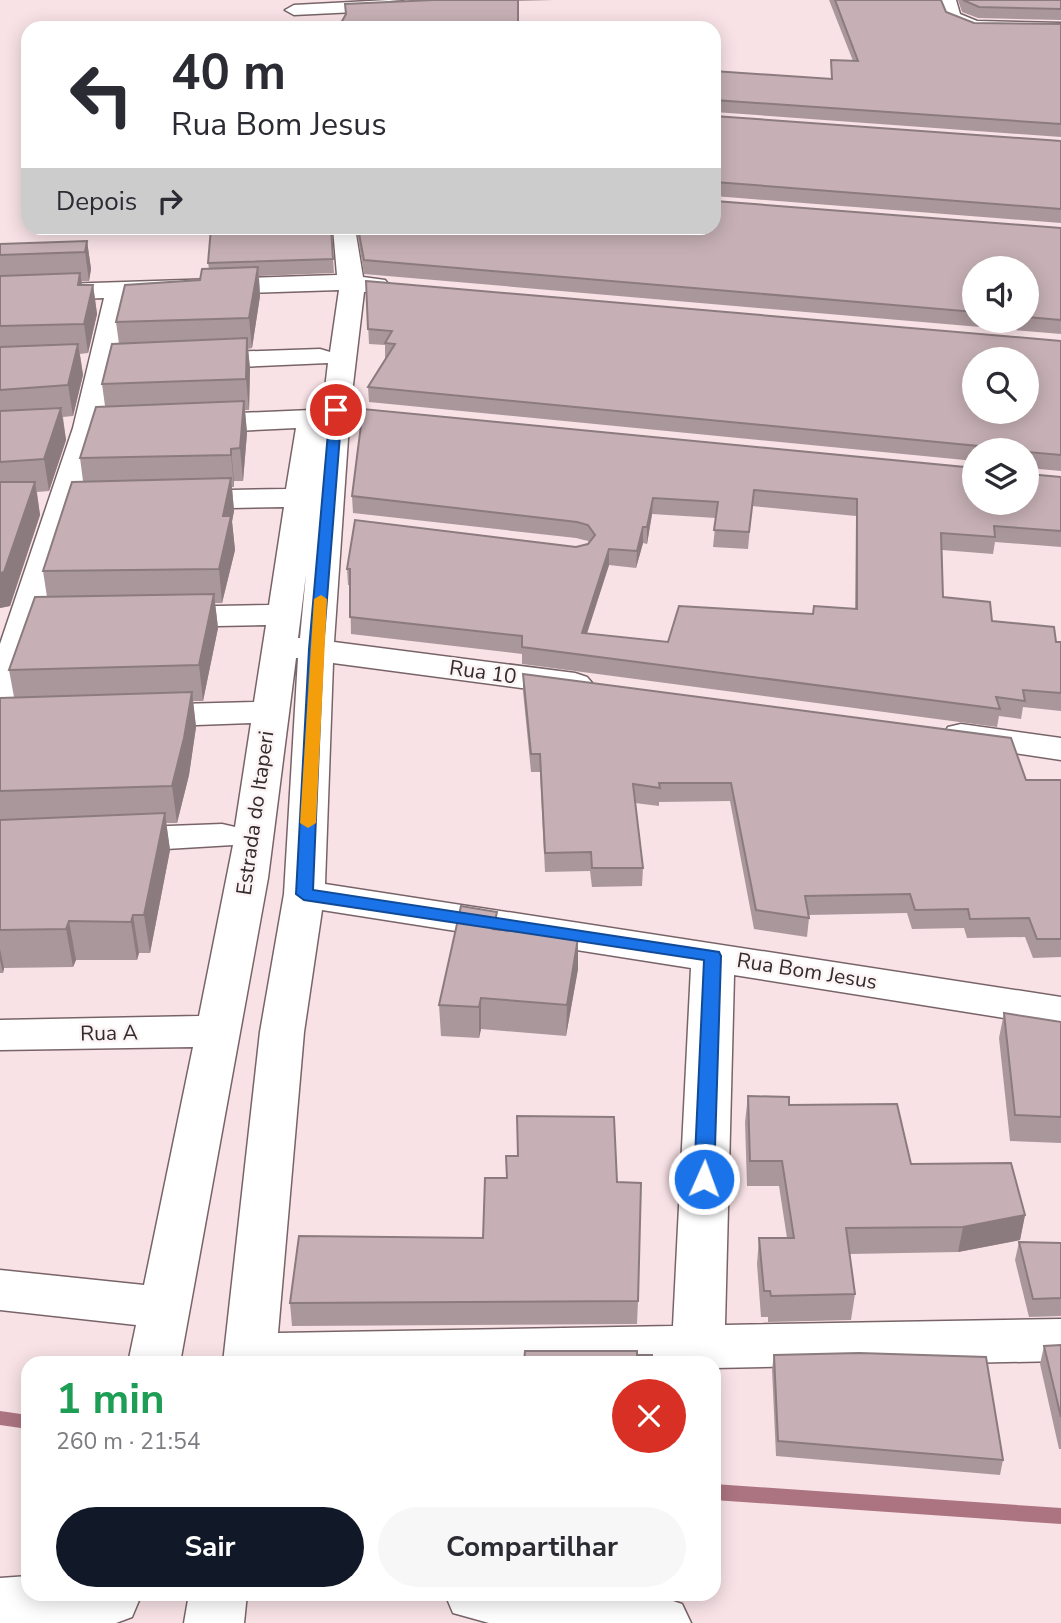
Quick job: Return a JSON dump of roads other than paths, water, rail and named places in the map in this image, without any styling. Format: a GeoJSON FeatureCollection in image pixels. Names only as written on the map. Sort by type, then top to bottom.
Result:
{"type":"FeatureCollection","features":[{"type":"Feature","properties":{"kind":"street"},"geometry":{"type":"LineString","coordinates":[[947,0],[952,17],[974,26],[1061,29]]}},
{"type":"Feature","properties":{"kind":"street"},"geometry":{"type":"LineString","coordinates":[[294,13],[318,4],[412,4]]}},
{"type":"Feature","properties":{"kind":"street","name":"Estrada do Itaperi"},"geometry":{"type":"LineString","coordinates":[[250,1356],[282,1032],[304,894],[316,649],[341,522],[337,414],[344,235]]}},
{"type":"Feature","properties":{"kind":"street"},"geometry":{"type":"LineString","coordinates":[[0,294],[343,277],[408,288]]}},
{"type":"Feature","properties":{"kind":"street","name":"Estrada do Itaperi"},"geometry":{"type":"LineString","coordinates":[[155,1356],[248,878],[300,498],[337,414],[320,357],[343,277]]}},
{"type":"Feature","properties":{"kind":"street"},"geometry":{"type":"LineString","coordinates":[[0,697],[88,428],[119,289]]}},
{"type":"Feature","properties":{"kind":"street"},"geometry":{"type":"LineString","coordinates":[[167,362],[320,357]]}},
{"type":"Feature","properties":{"kind":"street"},"geometry":{"type":"LineString","coordinates":[[166,425],[337,414]]}},
{"type":"Feature","properties":{"kind":"street"},"geometry":{"type":"LineString","coordinates":[[158,501],[300,498]]}},
{"type":"Feature","properties":{"kind":"street","name":"Rua 10"},"geometry":{"type":"LineString","coordinates":[[132,617],[281,631],[316,649],[604,688]]}},
{"type":"Feature","properties":{"kind":"street"},"geometry":{"type":"LineString","coordinates":[[111,717],[269,712]]}},
{"type":"Feature","properties":{"kind":"street"},"geometry":{"type":"LineString","coordinates":[[934,732],[1061,749]]}},
{"type":"Feature","properties":{"kind":"street"},"geometry":{"type":"LineString","coordinates":[[83,841],[222,836]]}},
{"type":"Feature","properties":{"kind":"street","name":"Rua Bom Jesus"},"geometry":{"type":"LineString","coordinates":[[304,894],[713,956],[1061,1013]]}},
{"type":"Feature","properties":{"kind":"street"},"geometry":{"type":"LineString","coordinates":[[698,1347],[713,956]]}},
{"type":"Feature","properties":{"kind":"street","name":"Rua A"},"geometry":{"type":"LineString","coordinates":[[0,1035],[219,1031]]}},
{"type":"Feature","properties":{"kind":"street"},"geometry":{"type":"LineString","coordinates":[[0,1290],[145,1306],[167,1299]]}},
{"type":"Feature","properties":{"kind":"street"},"geometry":{"type":"LineString","coordinates":[[362,1356],[1061,1340]]}},
{"type":"Feature","properties":{"kind":"street"},"geometry":{"type":"LineString","coordinates":[[214,1623],[217,1601]]}},
{"type":"Feature","properties":{"kind":"street"},"geometry":{"type":"LineString","coordinates":[[519,1601],[662,1623]]}},
{"type":"Feature","properties":{"kind":"street"},"geometry":{"type":"LineString","coordinates":[[0,1605],[109,1605]]}},
{"type":"Feature","properties":{"kind":"waterway"},"geometry":{"type":"LineString","coordinates":[[0,1418],[21,1421]]}},
{"type":"Feature","properties":{"kind":"waterway"},"geometry":{"type":"LineString","coordinates":[[721,1492],[1061,1516]]}}]}
